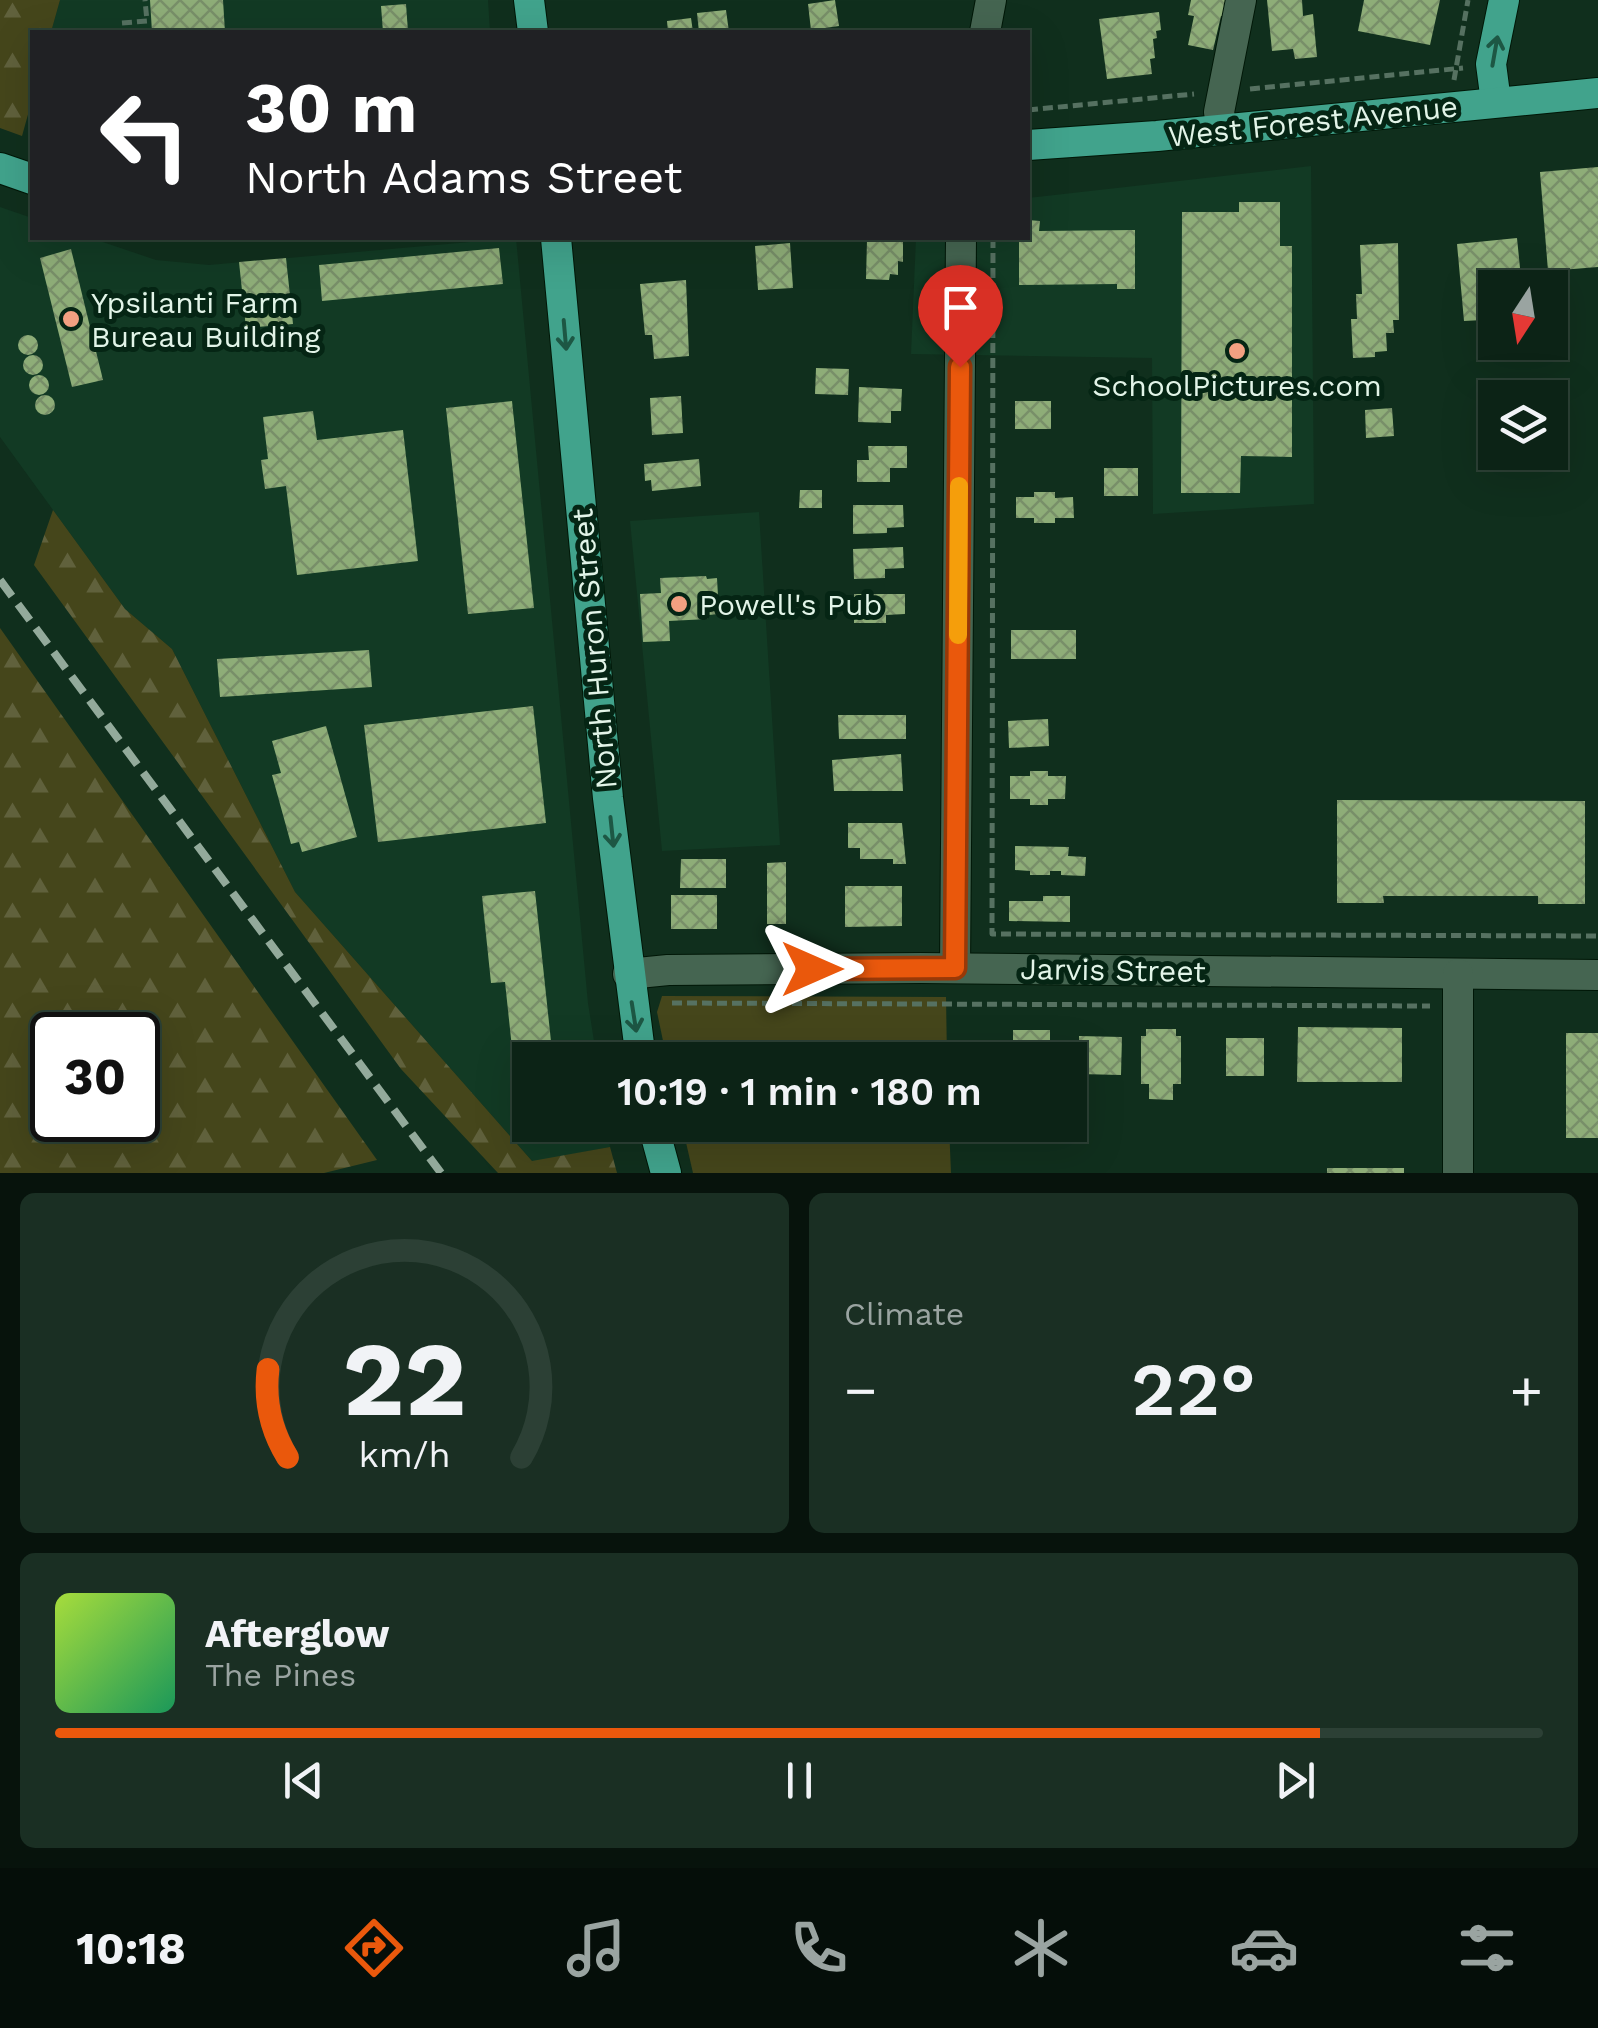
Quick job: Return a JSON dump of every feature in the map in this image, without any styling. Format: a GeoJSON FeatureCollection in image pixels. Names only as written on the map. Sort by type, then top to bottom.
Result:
{"type":"FeatureCollection","features":[{"type":"Feature","properties":{"kind":"main road"},"geometry":{"type":"LineString","coordinates":[[529,0],[533,30]]}},
{"type":"Feature","properties":{"kind":"main road"},"geometry":{"type":"LineString","coordinates":[[1496,102],[1491,64],[1504,0]]}},
{"type":"Feature","properties":{"kind":"main road","name":"West Forest Avenue"},"geometry":{"type":"LineString","coordinates":[[1030,145],[1598,93]]}},
{"type":"Feature","properties":{"kind":"main road"},"geometry":{"type":"LineString","coordinates":[[0,168],[30,177]]}},
{"type":"Feature","properties":{"kind":"main road","name":"North Huron Street"},"geometry":{"type":"LineString","coordinates":[[556,240],[628,974],[638,1042]]}},
{"type":"Feature","properties":{"kind":"main road"},"geometry":{"type":"LineString","coordinates":[[658,1142],[666,1173]]}},
{"type":"Feature","properties":{"kind":"street"},"geometry":{"type":"LineString","coordinates":[[985,30],[991,0]]}},
{"type":"Feature","properties":{"kind":"street"},"geometry":{"type":"LineString","coordinates":[[1222,129],[1219,112],[1240,0]]}},
{"type":"Feature","properties":{"kind":"street"},"geometry":{"type":"LineString","coordinates":[[955,968],[961,240]]}},
{"type":"Feature","properties":{"kind":"street","name":"Jarvis Street"},"geometry":{"type":"LineString","coordinates":[[628,974],[668,970],[955,968],[1598,974]]}},
{"type":"Feature","properties":{"kind":"street"},"geometry":{"type":"LineString","coordinates":[[1458,974],[1458,1173]]}},
{"type":"Feature","properties":{"kind":"path"},"geometry":{"type":"LineString","coordinates":[[122,23],[147,21],[146,0]]}},
{"type":"Feature","properties":{"kind":"path"},"geometry":{"type":"LineString","coordinates":[[1454,88],[1468,0]]}},
{"type":"Feature","properties":{"kind":"path"},"geometry":{"type":"LineString","coordinates":[[138,21],[139,30]]}},
{"type":"Feature","properties":{"kind":"path"},"geometry":{"type":"LineString","coordinates":[[993,240],[992,934],[1598,936]]}},
{"type":"Feature","properties":{"kind":"path"},"geometry":{"type":"LineString","coordinates":[[672,1003],[1458,1005]]}},
{"type":"Feature","properties":{"kind":"shaded area"},"geometry":{"type":"Polygon","coordinates":[[[60,0],[488,0],[490,30],[52,30],[60,0]]]}},
{"type":"Feature","properties":{"kind":"shaded area"},"geometry":{"type":"Polygon","coordinates":[[[1311,166],[1314,504],[1153,514],[1152,358],[911,354],[916,240],[1030,240],[1030,198],[1311,166]]]}},
{"type":"Feature","properties":{"kind":"shaded area"},"geometry":{"type":"Polygon","coordinates":[[[0,207],[30,217],[30,240],[97,240],[156,260],[209,265],[516,240],[594,1042],[512,1042],[512,1138],[295,892],[172,649],[125,609],[0,437],[0,207]]]}},
{"type":"Feature","properties":{"kind":"shaded area"},"geometry":{"type":"Polygon","coordinates":[[[759,512],[780,845],[662,851],[630,521],[759,512]]]}},
{"type":"Feature","properties":{"kind":"shaded area"},"geometry":{"type":"Polygon","coordinates":[[[515,1142],[609,1142],[610,1147],[533,1162],[515,1142]]]}},
{"type":"Feature","properties":{"kind":"green space"},"geometry":{"type":"Polygon","coordinates":[[[0,0],[60,0],[52,30],[30,30],[30,107],[22,136],[0,128],[0,0]]]}},
{"type":"Feature","properties":{"kind":"green space"},"geometry":{"type":"Polygon","coordinates":[[[53,510],[125,609],[172,649],[295,892],[532,1161],[610,1147],[617,1173],[498,1173],[401,1069],[34,565],[53,510]]]}},
{"type":"Feature","properties":{"kind":"green space"},"geometry":{"type":"Polygon","coordinates":[[[0,628],[377,1160],[324,1173],[0,1173],[0,628]]]}},
{"type":"Feature","properties":{"kind":"green space"},"geometry":{"type":"Polygon","coordinates":[[[662,996],[946,997],[947,1042],[663,1042],[657,1012],[662,996]]]}},
{"type":"Feature","properties":{"kind":"green space"},"geometry":{"type":"Polygon","coordinates":[[[686,1142],[950,1142],[951,1173],[693,1173],[686,1142]]]}},
{"type":"Feature","properties":{"kind":"building"},"geometry":{"type":"Polygon","coordinates":[[[150,0],[223,0],[225,30],[152,30],[150,0]]]}},
{"type":"Feature","properties":{"kind":"building"},"geometry":{"type":"Polygon","coordinates":[[[835,0],[839,26],[811,30],[808,4],[835,0]]]}},
{"type":"Feature","properties":{"kind":"building"},"geometry":{"type":"Polygon","coordinates":[[[1191,0],[1230,0],[1226,17],[1221,16],[1213,50],[1188,45],[1194,16],[1188,15],[1191,0]]]}},
{"type":"Feature","properties":{"kind":"building"},"geometry":{"type":"Polygon","coordinates":[[[1267,0],[1302,0],[1303,16],[1313,14],[1317,57],[1295,59],[1293,49],[1272,51],[1267,0]]]}},
{"type":"Feature","properties":{"kind":"building"},"geometry":{"type":"Polygon","coordinates":[[[1364,0],[1440,0],[1430,45],[1358,31],[1364,0]]]}},
{"type":"Feature","properties":{"kind":"building"},"geometry":{"type":"Polygon","coordinates":[[[406,4],[408,30],[383,30],[381,6],[406,4]]]}},
{"type":"Feature","properties":{"kind":"building"},"geometry":{"type":"Polygon","coordinates":[[[726,10],[729,30],[699,30],[697,13],[726,10]]]}},
{"type":"Feature","properties":{"kind":"building"},"geometry":{"type":"Polygon","coordinates":[[[1159,12],[1161,30],[1156,31],[1157,38],[1153,39],[1152,74],[1107,79],[1099,19],[1159,12]]]}},
{"type":"Feature","properties":{"kind":"building"},"geometry":{"type":"Polygon","coordinates":[[[691,18],[693,30],[668,30],[667,21],[691,18]]]}},
{"type":"Feature","properties":{"kind":"building"},"geometry":{"type":"Polygon","coordinates":[[[1598,167],[1598,267],[1548,270],[1540,172],[1598,167]]]}},
{"type":"Feature","properties":{"kind":"building","name":"SchoolPictures.com"},"geometry":{"type":"Polygon","coordinates":[[[1239,202],[1280,202],[1280,246],[1292,246],[1292,457],[1241,456],[1240,493],[1181,493],[1182,212],[1239,212],[1239,202]]]}},
{"type":"Feature","properties":{"kind":"building"},"geometry":{"type":"Polygon","coordinates":[[[1030,220],[1040,221],[1039,231],[1135,230],[1135,289],[1117,289],[1117,284],[1019,285],[1019,240],[1030,240],[1030,220]]]}},
{"type":"Feature","properties":{"kind":"building"},"geometry":{"type":"Polygon","coordinates":[[[1517,238],[1520,270],[1478,270],[1478,320],[1464,321],[1457,244],[1517,238]]]}},
{"type":"Feature","properties":{"kind":"building"},"geometry":{"type":"Polygon","coordinates":[[[867,240],[903,240],[903,262],[898,261],[898,275],[890,274],[889,280],[866,279],[867,240]]]}},
{"type":"Feature","properties":{"kind":"building"},"geometry":{"type":"Polygon","coordinates":[[[790,243],[793,288],[758,290],[755,246],[790,243]]]}},
{"type":"Feature","properties":{"kind":"building"},"geometry":{"type":"Polygon","coordinates":[[[1398,243],[1399,320],[1393,320],[1394,333],[1386,333],[1387,351],[1375,352],[1375,357],[1353,358],[1351,319],[1357,319],[1356,294],[1362,294],[1360,245],[1398,243]]]}},
{"type":"Feature","properties":{"kind":"building"},"geometry":{"type":"Polygon","coordinates":[[[499,248],[503,284],[322,301],[319,265],[499,248]]]}},
{"type":"Feature","properties":{"kind":"building","name":"Ypsilanti Farm Bureau Building"},"geometry":{"type":"Polygon","coordinates":[[[71,249],[103,380],[72,387],[40,258],[71,249]]]}},
{"type":"Feature","properties":{"kind":"building"},"geometry":{"type":"Polygon","coordinates":[[[286,258],[293,324],[246,328],[239,262],[286,258]]]}},
{"type":"Feature","properties":{"kind":"building"},"geometry":{"type":"Polygon","coordinates":[[[686,280],[689,356],[654,359],[652,335],[645,335],[640,284],[686,280]]]}},
{"type":"Feature","properties":{"kind":"building","name":"Ypsilanti Farm Bureau Building"},"geometry":{"type":"Polygon","coordinates":[[[28,335],[38,345],[28,355],[18,345],[28,335]]]}},
{"type":"Feature","properties":{"kind":"building","name":"Ypsilanti Farm Bureau Building"},"geometry":{"type":"Polygon","coordinates":[[[33,355],[43,365],[33,375],[23,365],[33,355]]]}},
{"type":"Feature","properties":{"kind":"building"},"geometry":{"type":"Polygon","coordinates":[[[816,368],[849,369],[848,395],[815,394],[816,368]]]}},
{"type":"Feature","properties":{"kind":"building","name":"Ypsilanti Farm Bureau Building"},"geometry":{"type":"Polygon","coordinates":[[[39,375],[49,385],[39,395],[29,385],[39,375]]]}},
{"type":"Feature","properties":{"kind":"building"},"geometry":{"type":"Polygon","coordinates":[[[859,387],[902,389],[901,411],[891,411],[891,423],[858,422],[859,387]]]}},
{"type":"Feature","properties":{"kind":"building","name":"Ypsilanti Farm Bureau Building"},"geometry":{"type":"Polygon","coordinates":[[[45,395],[55,405],[45,415],[35,405],[45,395]]]}},
{"type":"Feature","properties":{"kind":"building"},"geometry":{"type":"Polygon","coordinates":[[[681,396],[683,433],[652,435],[650,398],[681,396]]]}},
{"type":"Feature","properties":{"kind":"building"},"geometry":{"type":"Polygon","coordinates":[[[512,401],[534,608],[468,614],[446,408],[512,401]]]}},
{"type":"Feature","properties":{"kind":"building"},"geometry":{"type":"Polygon","coordinates":[[[1015,401],[1051,401],[1051,429],[1015,429],[1015,401]]]}},
{"type":"Feature","properties":{"kind":"building"},"geometry":{"type":"Polygon","coordinates":[[[1392,408],[1394,436],[1366,438],[1365,410],[1392,408]]]}},
{"type":"Feature","properties":{"kind":"building"},"geometry":{"type":"Polygon","coordinates":[[[313,411],[317,440],[403,430],[418,561],[297,575],[286,486],[265,489],[261,460],[268,459],[263,417],[313,411]]]}},
{"type":"Feature","properties":{"kind":"building"},"geometry":{"type":"Polygon","coordinates":[[[868,446],[907,446],[907,468],[890,468],[890,482],[857,482],[857,460],[869,460],[868,446]]]}},
{"type":"Feature","properties":{"kind":"building"},"geometry":{"type":"Polygon","coordinates":[[[699,459],[701,486],[652,491],[651,480],[645,481],[644,464],[699,459]]]}},
{"type":"Feature","properties":{"kind":"building"},"geometry":{"type":"Polygon","coordinates":[[[1104,468],[1138,468],[1138,496],[1104,496],[1104,468]]]}},
{"type":"Feature","properties":{"kind":"building"},"geometry":{"type":"Polygon","coordinates":[[[800,490],[822,490],[822,508],[799,508],[800,490]]]}},
{"type":"Feature","properties":{"kind":"building"},"geometry":{"type":"Polygon","coordinates":[[[1034,492],[1055,492],[1055,498],[1073,497],[1074,518],[1034,523],[1034,518],[1016,518],[1016,497],[1034,497],[1034,492]]]}},
{"type":"Feature","properties":{"kind":"building"},"geometry":{"type":"Polygon","coordinates":[[[853,505],[903,505],[904,527],[887,528],[887,533],[853,534],[853,505]]]}},
{"type":"Feature","properties":{"kind":"building"},"geometry":{"type":"Polygon","coordinates":[[[903,547],[904,568],[885,569],[885,578],[854,579],[853,549],[903,547]]]}},
{"type":"Feature","properties":{"kind":"building","name":"Powell's Pub"},"geometry":{"type":"Polygon","coordinates":[[[660,578],[717,578],[719,614],[708,615],[708,619],[669,621],[670,641],[643,642],[640,594],[661,593],[660,578]]]}},
{"type":"Feature","properties":{"kind":"building"},"geometry":{"type":"Polygon","coordinates":[[[854,594],[905,594],[905,614],[886,615],[886,623],[854,623],[854,594]]]}},
{"type":"Feature","properties":{"kind":"building"},"geometry":{"type":"Polygon","coordinates":[[[1011,630],[1076,630],[1076,659],[1011,659],[1011,630]]]}},
{"type":"Feature","properties":{"kind":"building"},"geometry":{"type":"Polygon","coordinates":[[[369,650],[372,687],[220,697],[217,659],[369,650]]]}},
{"type":"Feature","properties":{"kind":"building"},"geometry":{"type":"Polygon","coordinates":[[[533,706],[546,823],[378,842],[364,725],[533,706]]]}},
{"type":"Feature","properties":{"kind":"building"},"geometry":{"type":"Polygon","coordinates":[[[838,715],[906,715],[906,739],[839,739],[838,715]]]}},
{"type":"Feature","properties":{"kind":"building"},"geometry":{"type":"Polygon","coordinates":[[[1048,719],[1049,746],[1009,748],[1008,721],[1048,719]]]}},
{"type":"Feature","properties":{"kind":"building"},"geometry":{"type":"Polygon","coordinates":[[[326,726],[357,837],[302,852],[299,842],[291,844],[272,775],[281,773],[272,741],[326,726]]]}},
{"type":"Feature","properties":{"kind":"building"},"geometry":{"type":"Polygon","coordinates":[[[901,754],[903,791],[834,791],[832,760],[901,754]]]}},
{"type":"Feature","properties":{"kind":"building"},"geometry":{"type":"Polygon","coordinates":[[[1030,771],[1066,776],[1065,799],[1048,799],[1048,805],[1030,805],[1030,799],[1010,799],[1010,776],[1030,776],[1030,771]]]}},
{"type":"Feature","properties":{"kind":"building"},"geometry":{"type":"Polygon","coordinates":[[[1337,800],[1585,801],[1585,904],[1538,904],[1538,896],[1383,896],[1384,903],[1337,903],[1337,800]]]}},
{"type":"Feature","properties":{"kind":"building"},"geometry":{"type":"Polygon","coordinates":[[[848,823],[902,823],[906,864],[893,864],[893,859],[860,859],[860,848],[848,848],[848,823]]]}},
{"type":"Feature","properties":{"kind":"building"},"geometry":{"type":"Polygon","coordinates":[[[1015,846],[1069,847],[1068,856],[1086,857],[1085,876],[1061,875],[1061,871],[1030,875],[1030,871],[1015,870],[1015,846]]]}},
{"type":"Feature","properties":{"kind":"building"},"geometry":{"type":"Polygon","coordinates":[[[681,859],[726,859],[726,888],[680,888],[681,859]]]}},
{"type":"Feature","properties":{"kind":"building"},"geometry":{"type":"Polygon","coordinates":[[[786,862],[786,924],[767,924],[767,863],[786,862]]]}},
{"type":"Feature","properties":{"kind":"building"},"geometry":{"type":"Polygon","coordinates":[[[845,886],[902,886],[902,926],[845,927],[845,886]]]}},
{"type":"Feature","properties":{"kind":"building"},"geometry":{"type":"Polygon","coordinates":[[[535,891],[551,1042],[512,1042],[512,1048],[505,982],[491,983],[482,896],[535,891]]]}},
{"type":"Feature","properties":{"kind":"building"},"geometry":{"type":"Polygon","coordinates":[[[671,895],[717,895],[717,929],[671,929],[671,895]]]}},
{"type":"Feature","properties":{"kind":"building"},"geometry":{"type":"Polygon","coordinates":[[[1043,896],[1070,896],[1070,922],[1009,921],[1009,901],[1043,901],[1043,896]]]}},
{"type":"Feature","properties":{"kind":"building"},"geometry":{"type":"Polygon","coordinates":[[[1298,1027],[1402,1028],[1402,1082],[1297,1082],[1298,1027]]]}},
{"type":"Feature","properties":{"kind":"building"},"geometry":{"type":"Polygon","coordinates":[[[1146,1029],[1176,1029],[1176,1036],[1181,1036],[1181,1084],[1173,1084],[1173,1100],[1149,1099],[1149,1084],[1141,1084],[1141,1036],[1146,1036],[1146,1029]]]}},
{"type":"Feature","properties":{"kind":"building"},"geometry":{"type":"Polygon","coordinates":[[[1013,1030],[1050,1030],[1050,1042],[1013,1042],[1013,1030]]]}},
{"type":"Feature","properties":{"kind":"building"},"geometry":{"type":"Polygon","coordinates":[[[1566,1033],[1598,1033],[1598,1138],[1566,1138],[1566,1033]]]}},
{"type":"Feature","properties":{"kind":"building"},"geometry":{"type":"Polygon","coordinates":[[[1079,1036],[1122,1037],[1121,1075],[1087,1074],[1087,1042],[1079,1042],[1079,1036]]]}},
{"type":"Feature","properties":{"kind":"building"},"geometry":{"type":"Polygon","coordinates":[[[1226,1038],[1264,1038],[1264,1076],[1226,1076],[1226,1038]]]}},
{"type":"Feature","properties":{"kind":"building"},"geometry":{"type":"Polygon","coordinates":[[[1327,1168],[1404,1168],[1404,1173],[1327,1173],[1327,1168]]]}},
{"type":"Feature","properties":{"kind":"railway"},"geometry":{"type":"LineString","coordinates":[[0,580],[441,1173]]}},
{"type":"Feature","properties":{"kind":"slow traffic"},"geometry":{"type":"LineString","coordinates":[[958,635],[959,486]]}},
{"type":"Feature","properties":{"kind":"place","name":"Ypsilanti Farm Bureau Building"},"geometry":{"type":"Point","coordinates":[71,319]}},
{"type":"Feature","properties":{"kind":"place","name":"SchoolPictures.com"},"geometry":{"type":"Point","coordinates":[1237,351]}},
{"type":"Feature","properties":{"kind":"place","name":"Powell's Pub"},"geometry":{"type":"Point","coordinates":[679,604]}},
{"type":"Feature","properties":{"kind":"route"},"geometry":{"type":"LineString","coordinates":[[812,969],[955,968],[960,367]]}}]}
